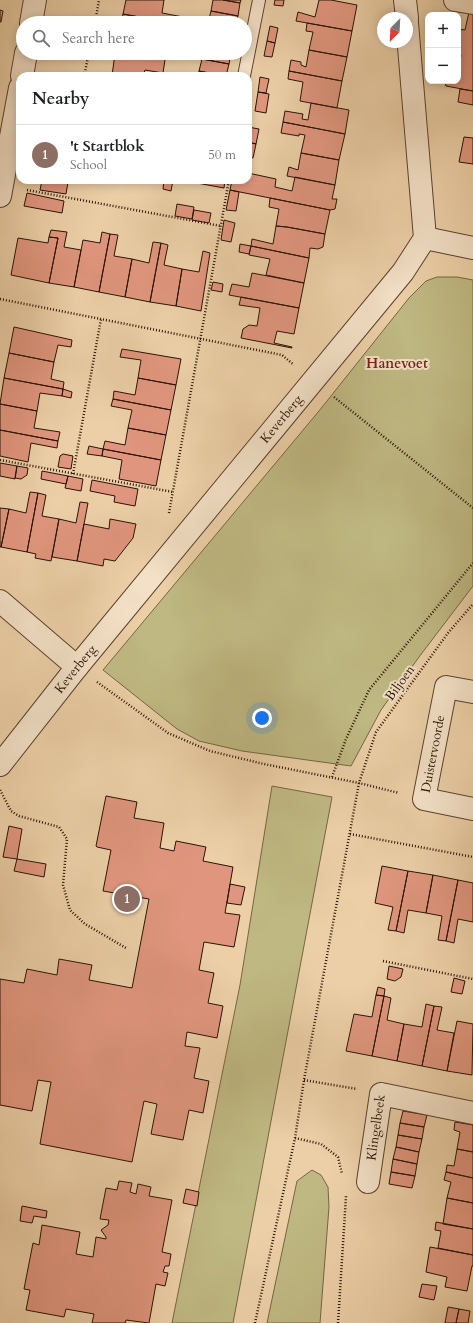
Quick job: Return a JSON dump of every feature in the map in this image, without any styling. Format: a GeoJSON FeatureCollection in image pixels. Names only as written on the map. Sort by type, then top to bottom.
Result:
{"type":"FeatureCollection","features":[{"type":"Feature","properties":{"kind":"street"},"geometry":{"type":"LineString","coordinates":[[32,16],[35,0]]}},
{"type":"Feature","properties":{"kind":"street"},"geometry":{"type":"LineString","coordinates":[[405,0],[406,12]]}},
{"type":"Feature","properties":{"kind":"street"},"geometry":{"type":"LineString","coordinates":[[455,0],[473,3]]}},
{"type":"Feature","properties":{"kind":"street"},"geometry":{"type":"LineString","coordinates":[[409,48],[425,238],[473,248]]}},
{"type":"Feature","properties":{"kind":"street"},"geometry":{"type":"LineString","coordinates":[[23,72],[25,60]]}},
{"type":"Feature","properties":{"kind":"street"},"geometry":{"type":"LineString","coordinates":[[1,190],[16,109]]}},
{"type":"Feature","properties":{"kind":"street","name":"Keverberg"},"geometry":{"type":"LineString","coordinates":[[0,765],[77,667],[403,272],[425,238]]}},
{"type":"Feature","properties":{"kind":"street"},"geometry":{"type":"LineString","coordinates":[[0,601],[77,667]]}},
{"type":"Feature","properties":{"kind":"street","name":"Duistervoorde"},"geometry":{"type":"LineString","coordinates":[[473,692],[446,687],[424,799],[473,809]]}},
{"type":"Feature","properties":{"kind":"street","name":"Klingelbeek"},"geometry":{"type":"LineString","coordinates":[[368,1182],[381,1094],[473,1113]]}},
{"type":"Feature","properties":{"kind":"lane"},"geometry":{"type":"LineString","coordinates":[[252,35],[259,0]]}},
{"type":"Feature","properties":{"kind":"lane"},"geometry":{"type":"LineString","coordinates":[[245,72],[247,60]]}},
{"type":"Feature","properties":{"kind":"path"},"geometry":{"type":"LineString","coordinates":[[96,16],[99,0]]}},
{"type":"Feature","properties":{"kind":"path"},"geometry":{"type":"LineString","coordinates":[[85,72],[87,60]]}},
{"type":"Feature","properties":{"kind":"path"},"geometry":{"type":"LineString","coordinates":[[168,518],[228,184]]}},
{"type":"Feature","properties":{"kind":"path"},"geometry":{"type":"LineString","coordinates":[[1,190],[221,226]]}},
{"type":"Feature","properties":{"kind":"path"},"geometry":{"type":"LineString","coordinates":[[0,299],[282,354],[473,508]]}},
{"type":"Feature","properties":{"kind":"path"},"geometry":{"type":"LineString","coordinates":[[73,474],[101,319]]}},
{"type":"Feature","properties":{"kind":"path"},"geometry":{"type":"LineString","coordinates":[[0,460],[173,492]]}},
{"type":"Feature","properties":{"kind":"path"},"geometry":{"type":"LineString","coordinates":[[332,777],[346,739],[369,690],[473,563]]}},
{"type":"Feature","properties":{"kind":"path","name":"Biljoen"},"geometry":{"type":"LineString","coordinates":[[255,1323],[295,1138],[304,1080],[359,783],[376,732],[448,633],[473,604]]}},
{"type":"Feature","properties":{"kind":"path"},"geometry":{"type":"LineString","coordinates":[[77,667],[168,733],[210,751],[359,783],[424,799]]}},
{"type":"Feature","properties":{"kind":"path"},"geometry":{"type":"LineString","coordinates":[[0,789],[11,811],[15,814],[59,827],[67,839],[63,885],[70,910],[85,924],[126,948]]}},
{"type":"Feature","properties":{"kind":"path"},"geometry":{"type":"LineString","coordinates":[[349,834],[473,857]]}},
{"type":"Feature","properties":{"kind":"path"},"geometry":{"type":"LineString","coordinates":[[383,961],[473,979]]}},
{"type":"Feature","properties":{"kind":"path"},"geometry":{"type":"LineString","coordinates":[[304,1080],[352,1088]]}},
{"type":"Feature","properties":{"kind":"path"},"geometry":{"type":"LineString","coordinates":[[295,1138],[321,1144],[338,1157],[342,1177]]}},
{"type":"Feature","properties":{"kind":"path"},"geometry":{"type":"LineString","coordinates":[[338,1323],[346,1197],[345,1190]]}},
{"type":"Feature","properties":{"kind":"shaded area"},"geometry":{"type":"Polygon","coordinates":[[[437,277],[457,277],[473,280],[473,586],[381,710],[351,766],[242,751],[199,741],[177,729],[103,670],[319,411],[409,298],[426,281],[437,277]]]}},
{"type":"Feature","properties":{"kind":"shaded area"},"geometry":{"type":"Polygon","coordinates":[[[272,786],[332,797],[233,1323],[172,1323],[240,985],[272,786]]]}},
{"type":"Feature","properties":{"kind":"shaded area"},"geometry":{"type":"Polygon","coordinates":[[[312,1170],[321,1175],[328,1187],[329,1207],[320,1323],[267,1323],[297,1181],[312,1170]]]}},
{"type":"Feature","properties":{"kind":"building"},"geometry":{"type":"Polygon","coordinates":[[[126,0],[164,0],[162,13],[178,16],[134,16],[123,14],[126,0]]]}},
{"type":"Feature","properties":{"kind":"building"},"geometry":{"type":"Polygon","coordinates":[[[213,0],[240,3],[238,16],[211,11],[213,0]]]}},
{"type":"Feature","properties":{"kind":"building"},"geometry":{"type":"Polygon","coordinates":[[[223,0],[241,0],[240,3],[223,0]]]}},
{"type":"Feature","properties":{"kind":"building"},"geometry":{"type":"Polygon","coordinates":[[[275,0],[284,0],[283,6],[274,5],[275,0]]]}},
{"type":"Feature","properties":{"kind":"building"},"geometry":{"type":"Polygon","coordinates":[[[319,0],[331,0],[357,5],[352,31],[296,21],[298,12],[315,17],[319,0]]]}},
{"type":"Feature","properties":{"kind":"building"},"geometry":{"type":"Polygon","coordinates":[[[0,10],[3,11],[1,22],[0,22],[0,10]]]}},
{"type":"Feature","properties":{"kind":"building"},"geometry":{"type":"Polygon","coordinates":[[[211,11],[238,16],[210,16],[211,11]]]}},
{"type":"Feature","properties":{"kind":"building"},"geometry":{"type":"Polygon","coordinates":[[[469,12],[473,12],[473,91],[446,86],[446,84],[461,84],[461,29],[465,30],[469,12]]]}},
{"type":"Feature","properties":{"kind":"building"},"geometry":{"type":"Polygon","coordinates":[[[123,14],[134,16],[123,16],[123,14]]]}},
{"type":"Feature","properties":{"kind":"building"},"geometry":{"type":"Polygon","coordinates":[[[307,23],[352,31],[347,57],[309,50],[313,32],[306,31],[307,23]]]}},
{"type":"Feature","properties":{"kind":"building"},"geometry":{"type":"Polygon","coordinates":[[[270,26],[278,28],[275,43],[267,41],[270,26]]]}},
{"type":"Feature","properties":{"kind":"building"},"geometry":{"type":"Polygon","coordinates":[[[267,41],[275,43],[272,57],[264,56],[267,41]]]}},
{"type":"Feature","properties":{"kind":"building"},"geometry":{"type":"Polygon","coordinates":[[[309,50],[347,57],[342,81],[289,71],[291,60],[301,62],[301,65],[306,67],[309,50]]]}},
{"type":"Feature","properties":{"kind":"building"},"geometry":{"type":"Polygon","coordinates":[[[114,60],[165,60],[163,72],[145,70],[144,72],[113,72],[114,60]]]}},
{"type":"Feature","properties":{"kind":"building"},"geometry":{"type":"Polygon","coordinates":[[[202,60],[229,64],[227,72],[199,71],[202,60]]]}},
{"type":"Feature","properties":{"kind":"building"},"geometry":{"type":"Polygon","coordinates":[[[207,60],[230,60],[229,64],[207,60]]]}},
{"type":"Feature","properties":{"kind":"building"},"geometry":{"type":"Polygon","coordinates":[[[289,71],[342,81],[337,108],[300,101],[303,82],[288,79],[289,71]]]}},
{"type":"Feature","properties":{"kind":"building"},"geometry":{"type":"Polygon","coordinates":[[[260,77],[269,79],[266,93],[258,92],[260,77]]]}},
{"type":"Feature","properties":{"kind":"building"},"geometry":{"type":"Polygon","coordinates":[[[460,89],[473,91],[473,105],[458,102],[460,89]]]}},
{"type":"Feature","properties":{"kind":"building"},"geometry":{"type":"Polygon","coordinates":[[[258,92],[269,94],[266,113],[255,111],[258,92]]]}},
{"type":"Feature","properties":{"kind":"building"},"geometry":{"type":"Polygon","coordinates":[[[311,103],[349,110],[345,134],[283,122],[285,111],[303,114],[302,119],[308,120],[311,103]]]}},
{"type":"Feature","properties":{"kind":"building"},"geometry":{"type":"Polygon","coordinates":[[[283,122],[345,134],[339,160],[301,153],[305,135],[299,134],[299,136],[281,133],[283,122]]]}},
{"type":"Feature","properties":{"kind":"building"},"geometry":{"type":"Polygon","coordinates":[[[252,128],[259,129],[256,144],[252,143],[252,128]]]}},
{"type":"Feature","properties":{"kind":"building"},"geometry":{"type":"Polygon","coordinates":[[[464,137],[473,138],[473,164],[459,162],[464,137]]]}},
{"type":"Feature","properties":{"kind":"building"},"geometry":{"type":"Polygon","coordinates":[[[252,143],[256,144],[252,158],[252,143]]]}},
{"type":"Feature","properties":{"kind":"building"},"geometry":{"type":"Polygon","coordinates":[[[301,153],[339,160],[335,185],[287,176],[289,167],[298,170],[301,153]]]}},
{"type":"Feature","properties":{"kind":"building"},"geometry":{"type":"Polygon","coordinates":[[[252,174],[276,179],[275,187],[292,191],[295,177],[335,185],[332,199],[337,199],[335,209],[330,210],[230,190],[231,184],[252,184],[252,174]]]}},
{"type":"Feature","properties":{"kind":"building"},"geometry":{"type":"Polygon","coordinates":[[[41,184],[68,184],[66,194],[40,190],[41,184]]]}},
{"type":"Feature","properties":{"kind":"building"},"geometry":{"type":"Polygon","coordinates":[[[164,184],[172,184],[171,191],[163,189],[164,184]]]}},
{"type":"Feature","properties":{"kind":"building"},"geometry":{"type":"Polygon","coordinates":[[[202,184],[224,184],[224,188],[202,184]]]}},
{"type":"Feature","properties":{"kind":"building"},"geometry":{"type":"Polygon","coordinates":[[[230,190],[239,192],[236,211],[226,210],[230,190]]]}},
{"type":"Feature","properties":{"kind":"building"},"geometry":{"type":"Polygon","coordinates":[[[27,193],[64,201],[62,213],[24,206],[27,193]]]}},
{"type":"Feature","properties":{"kind":"building"},"geometry":{"type":"Polygon","coordinates":[[[270,198],[330,210],[325,234],[276,226],[279,209],[269,207],[270,198]]]}},
{"type":"Feature","properties":{"kind":"building"},"geometry":{"type":"Polygon","coordinates":[[[177,204],[194,207],[192,219],[175,216],[177,204]]]}},
{"type":"Feature","properties":{"kind":"building"},"geometry":{"type":"Polygon","coordinates":[[[194,210],[211,213],[209,223],[192,220],[194,210]]]}},
{"type":"Feature","properties":{"kind":"building"},"geometry":{"type":"Polygon","coordinates":[[[224,220],[235,223],[231,242],[221,240],[224,220]]]}},
{"type":"Feature","properties":{"kind":"building"},"geometry":{"type":"Polygon","coordinates":[[[276,226],[325,234],[323,247],[318,249],[310,248],[309,258],[251,246],[252,239],[273,244],[276,226]]]}},
{"type":"Feature","properties":{"kind":"building"},"geometry":{"type":"Polygon","coordinates":[[[51,230],[67,232],[64,247],[81,250],[74,287],[49,283],[58,238],[49,237],[51,230]]]}},
{"type":"Feature","properties":{"kind":"building"},"geometry":{"type":"Polygon","coordinates":[[[102,232],[110,234],[99,292],[74,287],[83,240],[100,243],[102,232]]]}},
{"type":"Feature","properties":{"kind":"building"},"geometry":{"type":"Polygon","coordinates":[[[110,234],[118,235],[114,256],[132,259],[125,297],[99,292],[110,234]]]}},
{"type":"Feature","properties":{"kind":"building"},"geometry":{"type":"Polygon","coordinates":[[[49,237],[58,238],[49,283],[11,275],[18,238],[48,243],[49,237]]]}},
{"type":"Feature","properties":{"kind":"building"},"geometry":{"type":"Polygon","coordinates":[[[153,242],[161,243],[150,302],[125,297],[132,259],[149,263],[153,242]]]}},
{"type":"Feature","properties":{"kind":"building"},"geometry":{"type":"Polygon","coordinates":[[[161,243],[168,245],[164,265],[182,269],[176,306],[150,302],[161,243]]]}},
{"type":"Feature","properties":{"kind":"building"},"geometry":{"type":"Polygon","coordinates":[[[240,244],[251,246],[249,254],[239,252],[240,244]]]}},
{"type":"Feature","properties":{"kind":"building"},"geometry":{"type":"Polygon","coordinates":[[[251,246],[309,258],[304,283],[266,275],[270,259],[249,255],[251,246]]]}},
{"type":"Feature","properties":{"kind":"building"},"geometry":{"type":"Polygon","coordinates":[[[203,251],[210,253],[201,311],[176,306],[182,269],[199,272],[203,251]]]}},
{"type":"Feature","properties":{"kind":"building"},"geometry":{"type":"Polygon","coordinates":[[[252,273],[304,283],[299,308],[229,295],[232,284],[249,287],[252,273]]]}},
{"type":"Feature","properties":{"kind":"building"},"geometry":{"type":"Polygon","coordinates":[[[213,282],[223,284],[222,292],[211,290],[213,282]]]}},
{"type":"Feature","properties":{"kind":"building"},"geometry":{"type":"Polygon","coordinates":[[[241,297],[299,308],[294,334],[277,331],[274,343],[292,348],[241,338],[243,329],[249,325],[257,326],[260,308],[239,305],[241,297]]]}},
{"type":"Feature","properties":{"kind":"building"},"geometry":{"type":"Polygon","coordinates":[[[14,327],[72,340],[71,347],[58,345],[54,362],[9,353],[14,327]]]}},
{"type":"Feature","properties":{"kind":"building"},"geometry":{"type":"Polygon","coordinates":[[[122,349],[181,359],[176,385],[138,378],[141,360],[120,357],[122,349]]]}},
{"type":"Feature","properties":{"kind":"building"},"geometry":{"type":"Polygon","coordinates":[[[9,353],[54,362],[51,379],[64,382],[63,389],[4,378],[9,353]]]}},
{"type":"Feature","properties":{"kind":"building"},"geometry":{"type":"Polygon","coordinates":[[[4,378],[63,389],[62,396],[40,393],[37,411],[0,404],[4,378]]]}},
{"type":"Feature","properties":{"kind":"building"},"geometry":{"type":"Polygon","coordinates":[[[138,378],[176,385],[171,410],[113,399],[114,391],[135,395],[138,378]]]}},
{"type":"Feature","properties":{"kind":"building"},"geometry":{"type":"Polygon","coordinates":[[[63,389],[72,392],[71,398],[62,396],[63,389]]]}},
{"type":"Feature","properties":{"kind":"building"},"geometry":{"type":"Polygon","coordinates":[[[113,399],[171,410],[166,435],[128,428],[132,410],[111,406],[113,399]]]}},
{"type":"Feature","properties":{"kind":"building"},"geometry":{"type":"Polygon","coordinates":[[[0,404],[37,411],[34,428],[60,432],[58,441],[0,430],[0,404]]]}},
{"type":"Feature","properties":{"kind":"building"},"geometry":{"type":"Polygon","coordinates":[[[128,428],[166,435],[161,460],[103,449],[105,441],[125,445],[128,428]]]}},
{"type":"Feature","properties":{"kind":"building"},"geometry":{"type":"Polygon","coordinates":[[[0,430],[58,441],[57,448],[31,443],[28,462],[0,456],[0,430]]]}},
{"type":"Feature","properties":{"kind":"building"},"geometry":{"type":"Polygon","coordinates":[[[89,446],[103,449],[102,456],[87,454],[89,446]]]}},
{"type":"Feature","properties":{"kind":"building"},"geometry":{"type":"Polygon","coordinates":[[[103,449],[161,460],[156,486],[119,479],[122,460],[102,456],[103,449]]]}},
{"type":"Feature","properties":{"kind":"building"},"geometry":{"type":"Polygon","coordinates":[[[63,454],[73,456],[71,469],[58,467],[60,456],[63,454]]]}},
{"type":"Feature","properties":{"kind":"building"},"geometry":{"type":"Polygon","coordinates":[[[0,463],[17,466],[15,479],[0,476],[0,463]]]}},
{"type":"Feature","properties":{"kind":"building"},"geometry":{"type":"Polygon","coordinates":[[[17,466],[28,468],[27,475],[21,479],[15,478],[17,466]]]}},
{"type":"Feature","properties":{"kind":"building"},"geometry":{"type":"Polygon","coordinates":[[[42,471],[68,476],[66,484],[41,479],[42,471]]]}},
{"type":"Feature","properties":{"kind":"building"},"geometry":{"type":"Polygon","coordinates":[[[68,476],[83,479],[81,491],[65,488],[68,476]]]}},
{"type":"Feature","properties":{"kind":"building"},"geometry":{"type":"Polygon","coordinates":[[[92,480],[138,489],[135,506],[114,502],[115,496],[90,491],[92,480]]]}},
{"type":"Feature","properties":{"kind":"building"},"geometry":{"type":"Polygon","coordinates":[[[30,492],[38,493],[27,552],[1,547],[9,509],[26,513],[30,492]]]}},
{"type":"Feature","properties":{"kind":"building"},"geometry":{"type":"Polygon","coordinates":[[[38,493],[46,495],[42,516],[59,519],[51,561],[35,558],[36,554],[27,552],[38,493]]]}},
{"type":"Feature","properties":{"kind":"building"},"geometry":{"type":"Polygon","coordinates":[[[80,502],[88,503],[77,561],[52,557],[59,519],[76,523],[80,502]]]}},
{"type":"Feature","properties":{"kind":"building"},"geometry":{"type":"Polygon","coordinates":[[[0,508],[9,509],[1,547],[0,547],[0,508]]]}},
{"type":"Feature","properties":{"kind":"building"},"geometry":{"type":"Polygon","coordinates":[[[110,519],[136,524],[133,538],[115,561],[104,559],[103,566],[77,561],[84,524],[109,529],[110,519]]]}},
{"type":"Feature","properties":{"kind":"building"},"geometry":{"type":"Polygon","coordinates":[[[106,796],[137,802],[134,818],[164,823],[160,848],[174,851],[176,841],[206,847],[203,861],[233,867],[225,913],[240,915],[234,947],[204,942],[199,970],[214,973],[208,1003],[223,1006],[217,1038],[187,1032],[185,1046],[200,1048],[194,1078],[209,1081],[203,1113],[189,1110],[183,1140],[151,1134],[157,1104],[144,1101],[132,1162],[40,1144],[51,1082],[38,1080],[32,1111],[0,1105],[0,979],[24,983],[27,969],[57,975],[59,959],[92,965],[89,980],[132,988],[149,899],[103,891],[111,850],[96,846],[106,796]]]}},
{"type":"Feature","properties":{"kind":"building"},"geometry":{"type":"Polygon","coordinates":[[[9,826],[22,829],[17,859],[3,857],[9,826]]]}},
{"type":"Feature","properties":{"kind":"building"},"geometry":{"type":"Polygon","coordinates":[[[17,859],[46,864],[44,877],[14,871],[17,859]]]}},
{"type":"Feature","properties":{"kind":"building"},"geometry":{"type":"Polygon","coordinates":[[[382,866],[408,871],[396,931],[388,930],[393,907],[375,903],[382,866]]]}},
{"type":"Feature","properties":{"kind":"building"},"geometry":{"type":"Polygon","coordinates":[[[408,871],[433,875],[426,913],[408,910],[404,933],[396,931],[408,871]]]}},
{"type":"Feature","properties":{"kind":"building"},"geometry":{"type":"Polygon","coordinates":[[[433,875],[458,880],[446,941],[438,940],[442,916],[426,913],[433,875]]]}},
{"type":"Feature","properties":{"kind":"building"},"geometry":{"type":"Polygon","coordinates":[[[458,880],[473,883],[473,922],[458,919],[454,943],[446,941],[458,880]]]}},
{"type":"Feature","properties":{"kind":"building"},"geometry":{"type":"Polygon","coordinates":[[[230,884],[245,887],[241,905],[227,903],[230,884]]]}},
{"type":"Feature","properties":{"kind":"building"},"geometry":{"type":"Polygon","coordinates":[[[389,966],[403,969],[401,977],[395,981],[387,979],[389,966]]]}},
{"type":"Feature","properties":{"kind":"building"},"geometry":{"type":"Polygon","coordinates":[[[454,978],[465,981],[462,994],[451,992],[454,978]]]}},
{"type":"Feature","properties":{"kind":"building"},"geometry":{"type":"Polygon","coordinates":[[[378,987],[385,989],[384,996],[376,995],[378,987]]]}},
{"type":"Feature","properties":{"kind":"building"},"geometry":{"type":"Polygon","coordinates":[[[376,995],[384,996],[372,1056],[346,1051],[354,1014],[372,1017],[376,995]]]}},
{"type":"Feature","properties":{"kind":"building"},"geometry":{"type":"Polygon","coordinates":[[[384,996],[391,998],[387,1020],[404,1024],[397,1061],[372,1056],[384,996]]]}},
{"type":"Feature","properties":{"kind":"building"},"geometry":{"type":"Polygon","coordinates":[[[426,1004],[434,1006],[422,1066],[397,1061],[404,1024],[422,1027],[426,1004]]]}},
{"type":"Feature","properties":{"kind":"building"},"geometry":{"type":"Polygon","coordinates":[[[434,1006],[442,1007],[437,1030],[454,1033],[447,1071],[422,1066],[434,1006]]]}},
{"type":"Feature","properties":{"kind":"building"},"geometry":{"type":"Polygon","coordinates":[[[457,1021],[473,1024],[472,1075],[447,1071],[457,1021]]]}},
{"type":"Feature","properties":{"kind":"building"},"geometry":{"type":"Polygon","coordinates":[[[403,1111],[427,1115],[424,1127],[400,1123],[403,1111]]]}},
{"type":"Feature","properties":{"kind":"building"},"geometry":{"type":"Polygon","coordinates":[[[455,1122],[473,1125],[473,1152],[457,1149],[460,1132],[454,1130],[455,1122]]]}},
{"type":"Feature","properties":{"kind":"building"},"geometry":{"type":"Polygon","coordinates":[[[400,1123],[424,1127],[422,1139],[398,1135],[400,1123]]]}},
{"type":"Feature","properties":{"kind":"building"},"geometry":{"type":"Polygon","coordinates":[[[398,1135],[422,1139],[419,1152],[396,1147],[398,1135]]]}},
{"type":"Feature","properties":{"kind":"building"},"geometry":{"type":"Polygon","coordinates":[[[396,1147],[419,1152],[417,1164],[393,1159],[396,1147]]]}},
{"type":"Feature","properties":{"kind":"building"},"geometry":{"type":"Polygon","coordinates":[[[457,1149],[473,1152],[473,1178],[446,1172],[447,1165],[454,1166],[457,1149]]]}},
{"type":"Feature","properties":{"kind":"building"},"geometry":{"type":"Polygon","coordinates":[[[393,1159],[417,1164],[415,1176],[391,1172],[393,1159]]]}},
{"type":"Feature","properties":{"kind":"building"},"geometry":{"type":"Polygon","coordinates":[[[391,1172],[415,1176],[412,1188],[389,1184],[391,1172]]]}},
{"type":"Feature","properties":{"kind":"building"},"geometry":{"type":"Polygon","coordinates":[[[446,1172],[473,1178],[473,1203],[447,1198],[451,1182],[444,1180],[446,1172]]]}},
{"type":"Feature","properties":{"kind":"building"},"geometry":{"type":"Polygon","coordinates":[[[119,1181],[132,1183],[130,1192],[136,1194],[138,1184],[151,1187],[149,1196],[172,1200],[162,1252],[171,1254],[169,1266],[165,1266],[163,1272],[168,1273],[165,1286],[156,1284],[149,1323],[126,1320],[125,1323],[92,1323],[94,1314],[66,1309],[64,1317],[26,1310],[30,1290],[24,1289],[33,1243],[39,1245],[42,1225],[80,1232],[76,1254],[93,1257],[96,1237],[106,1239],[101,1230],[108,1225],[109,1220],[100,1219],[106,1188],[117,1190],[119,1181]]]}},
{"type":"Feature","properties":{"kind":"building"},"geometry":{"type":"Polygon","coordinates":[[[186,1189],[199,1192],[197,1206],[183,1203],[186,1189]]]}},
{"type":"Feature","properties":{"kind":"building"},"geometry":{"type":"Polygon","coordinates":[[[447,1198],[473,1203],[473,1229],[443,1224],[447,1198]]]}},
{"type":"Feature","properties":{"kind":"building"},"geometry":{"type":"Polygon","coordinates":[[[22,1206],[47,1211],[46,1218],[34,1216],[32,1223],[20,1221],[22,1206]]]}},
{"type":"Feature","properties":{"kind":"building"},"geometry":{"type":"Polygon","coordinates":[[[436,1222],[473,1229],[473,1255],[438,1248],[441,1231],[435,1230],[436,1222]]]}},
{"type":"Feature","properties":{"kind":"building"},"geometry":{"type":"Polygon","coordinates":[[[430,1247],[473,1255],[473,1266],[467,1291],[445,1287],[447,1277],[426,1272],[430,1247]]]}},
{"type":"Feature","properties":{"kind":"building"},"geometry":{"type":"Polygon","coordinates":[[[422,1284],[437,1286],[434,1300],[419,1297],[422,1284]]]}},
{"type":"Feature","properties":{"kind":"building"},"geometry":{"type":"Polygon","coordinates":[[[448,1307],[459,1309],[456,1323],[445,1323],[448,1307]]]}},
{"type":"Feature","properties":{"kind":"building"},"geometry":{"type":"Polygon","coordinates":[[[459,1309],[470,1311],[468,1323],[456,1323],[459,1309]]]}},
{"type":"Feature","properties":{"kind":"place","name":"'t Startblok"},"geometry":{"type":"Point","coordinates":[127,899]}},
{"type":"Feature","properties":{"kind":"district","name":"Hanevoet"},"geometry":{"type":"Point","coordinates":[397,363]}}]}
